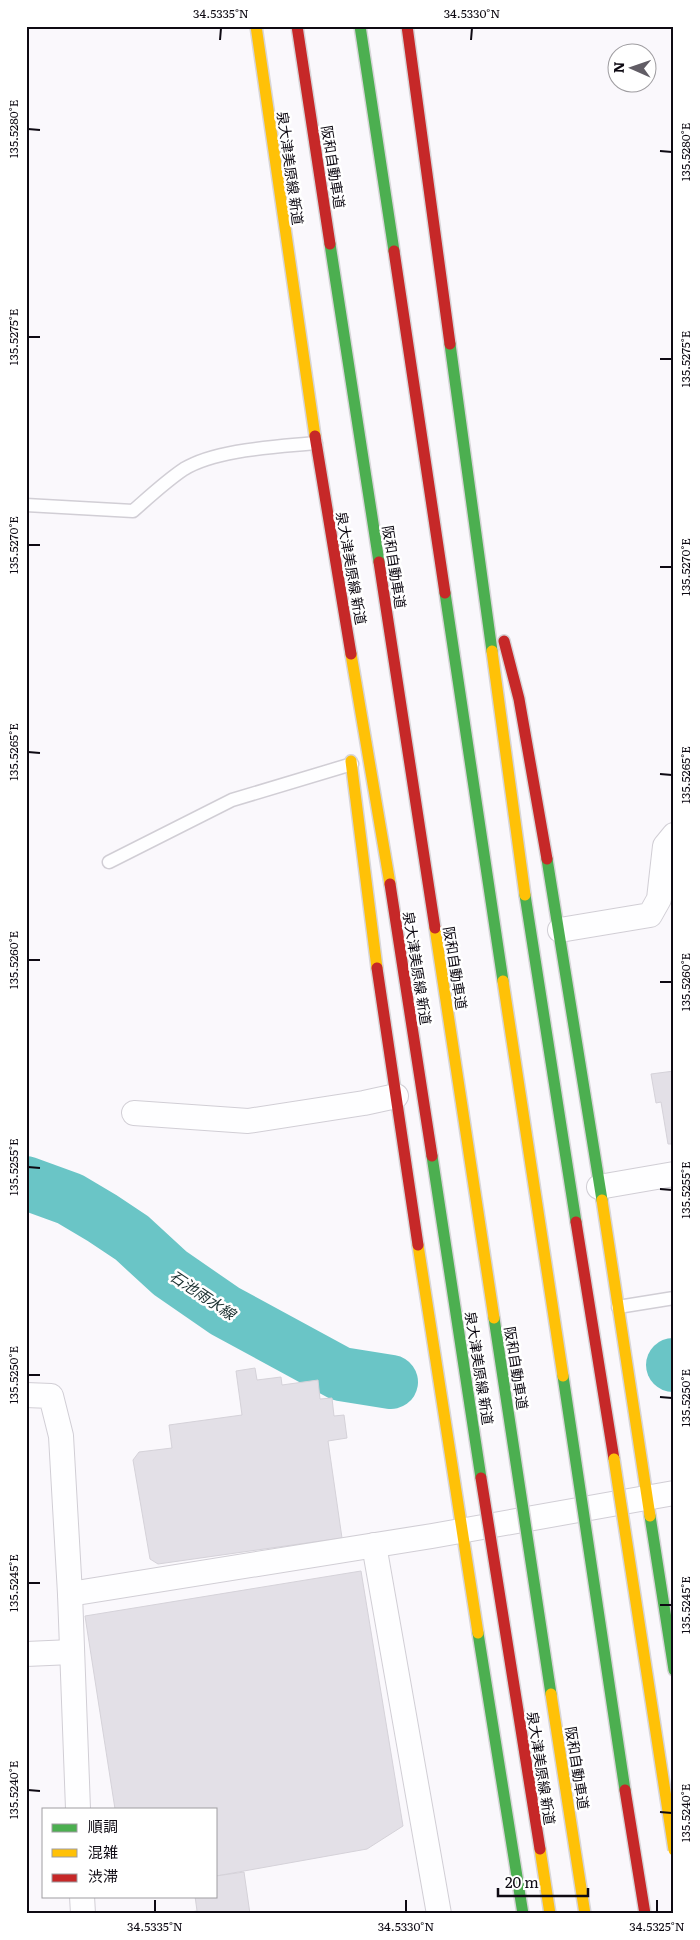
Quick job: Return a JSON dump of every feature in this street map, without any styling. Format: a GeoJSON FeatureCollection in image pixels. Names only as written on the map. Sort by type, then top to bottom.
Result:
{"type":"FeatureCollection","features":[{"type":"Feature","properties":{"kind":"main road","name":"泉大津美原線 新道"},"geometry":{"type":"LineString","coordinates":[[256,26],[316,443],[402,955],[481,1478],[550,1914]]}},
{"type":"Feature","properties":{"kind":"main road","name":"阪和自動車道"},"geometry":{"type":"LineString","coordinates":[[297,26],[585,1914]]}},
{"type":"Feature","properties":{"kind":"main road"},"geometry":{"type":"LineString","coordinates":[[360,26],[645,1914]]}},
{"type":"Feature","properties":{"kind":"main road"},"geometry":{"type":"LineString","coordinates":[[407,26],[530,936],[614,1459],[674,1850]]}},
{"type":"Feature","properties":{"kind":"main road"},"geometry":{"type":"LineString","coordinates":[[472,511],[518,699],[560,930],[674,1670]]}},
{"type":"Feature","properties":{"kind":"main road"},"geometry":{"type":"LineString","coordinates":[[336,567],[346,695]]}},
{"type":"Feature","properties":{"kind":"main road"},"geometry":{"type":"LineString","coordinates":[[350,744],[375,956],[461,1530],[523,1914]]}},
{"type":"Feature","properties":{"kind":"street"},"geometry":{"type":"LineString","coordinates":[[560,930],[650,916],[659,899],[665,846],[674,835]]}},
{"type":"Feature","properties":{"kind":"street"},"geometry":{"type":"LineString","coordinates":[[134,1113],[248,1121],[396,1096]]}},
{"type":"Feature","properties":{"kind":"street"},"geometry":{"type":"LineString","coordinates":[[599,1186],[674,1174]]}},
{"type":"Feature","properties":{"kind":"street"},"geometry":{"type":"LineString","coordinates":[[26,1395],[51,1396],[61,1436],[70,1594],[78,1808]]}},
{"type":"Feature","properties":{"kind":"street"},"geometry":{"type":"LineString","coordinates":[[70,1594],[374,1545],[674,1492]]}},
{"type":"Feature","properties":{"kind":"street"},"geometry":{"type":"LineString","coordinates":[[374,1545],[438,1914]]}},
{"type":"Feature","properties":{"kind":"street"},"geometry":{"type":"LineString","coordinates":[[26,1654],[72,1652]]}},
{"type":"Feature","properties":{"kind":"street"},"geometry":{"type":"LineString","coordinates":[[82,1898],[83,1914]]}},
{"type":"Feature","properties":{"kind":"lane"},"geometry":{"type":"LineString","coordinates":[[26,505],[133,511],[184,469],[221,455],[316,443]]}},
{"type":"Feature","properties":{"kind":"lane"},"geometry":{"type":"LineString","coordinates":[[109,862],[232,800],[352,764]]}},
{"type":"Feature","properties":{"kind":"lane"},"geometry":{"type":"LineString","coordinates":[[618,1307],[674,1298]]}},
{"type":"Feature","properties":{"kind":"building"},"geometry":{"type":"Polygon","coordinates":[[[674,1071],[674,1144],[668,1144],[661,1102],[656,1103],[651,1074],[674,1071]]]}},
{"type":"Feature","properties":{"kind":"building"},"geometry":{"type":"Polygon","coordinates":[[[255,1368],[257,1380],[281,1377],[282,1385],[318,1380],[320,1399],[332,1398],[334,1416],[344,1415],[347,1438],[328,1441],[342,1538],[158,1564],[150,1559],[133,1460],[139,1452],[172,1448],[169,1425],[242,1415],[236,1371],[255,1368]]]}},
{"type":"Feature","properties":{"kind":"building"},"geometry":{"type":"Polygon","coordinates":[[[361,1571],[403,1826],[367,1849],[218,1876],[218,1808],[115,1808],[85,1616],[361,1571]]]}},
{"type":"Feature","properties":{"kind":"building"},"geometry":{"type":"Polygon","coordinates":[[[244,1872],[250,1914],[177,1914],[197,1911],[195,1898],[218,1898],[218,1876],[244,1872]]]}},
{"type":"Feature","properties":{"kind":"waterway","name":"石池雨水線"},"geometry":{"type":"LineString","coordinates":[[26,1183],[70,1199],[102,1218],[132,1238],[170,1273],[225,1311],[341,1374],[391,1382]]}},
{"type":"Feature","properties":{"kind":"traffic: fast"},"geometry":{"type":"LineString","coordinates":[[360,26],[394,251]]}},
{"type":"Feature","properties":{"kind":"traffic: fast"},"geometry":{"type":"LineString","coordinates":[[330,244],[379,562]]}},
{"type":"Feature","properties":{"kind":"traffic: fast"},"geometry":{"type":"LineString","coordinates":[[450,344],[492,651]]}},
{"type":"Feature","properties":{"kind":"traffic: fast"},"geometry":{"type":"LineString","coordinates":[[445,593],[503,981]]}},
{"type":"Feature","properties":{"kind":"traffic: fast"},"geometry":{"type":"LineString","coordinates":[[547,859],[602,1200]]}},
{"type":"Feature","properties":{"kind":"traffic: fast"},"geometry":{"type":"LineString","coordinates":[[525,895],[576,1222]]}},
{"type":"Feature","properties":{"kind":"traffic: fast"},"geometry":{"type":"LineString","coordinates":[[432,1156],[481,1478]]}},
{"type":"Feature","properties":{"kind":"traffic: fast"},"geometry":{"type":"LineString","coordinates":[[494,1318],[551,1694]]}},
{"type":"Feature","properties":{"kind":"traffic: fast"},"geometry":{"type":"LineString","coordinates":[[563,1376],[625,1790]]}},
{"type":"Feature","properties":{"kind":"traffic: fast"},"geometry":{"type":"LineString","coordinates":[[650,1516],[674,1670]]}},
{"type":"Feature","properties":{"kind":"traffic: fast"},"geometry":{"type":"LineString","coordinates":[[478,1633],[523,1914]]}},
{"type":"Feature","properties":{"kind":"traffic: slow"},"geometry":{"type":"LineString","coordinates":[[256,26],[315,436]]}},
{"type":"Feature","properties":{"kind":"traffic: slow"},"geometry":{"type":"LineString","coordinates":[[492,651],[525,895]]}},
{"type":"Feature","properties":{"kind":"traffic: slow"},"geometry":{"type":"LineString","coordinates":[[351,654],[390,884]]}},
{"type":"Feature","properties":{"kind":"traffic: slow"},"geometry":{"type":"LineString","coordinates":[[351,761],[377,968]]}},
{"type":"Feature","properties":{"kind":"traffic: slow"},"geometry":{"type":"LineString","coordinates":[[435,928],[494,1318]]}},
{"type":"Feature","properties":{"kind":"traffic: slow"},"geometry":{"type":"LineString","coordinates":[[503,981],[563,1376]]}},
{"type":"Feature","properties":{"kind":"traffic: slow"},"geometry":{"type":"LineString","coordinates":[[602,1200],[650,1516]]}},
{"type":"Feature","properties":{"kind":"traffic: slow"},"geometry":{"type":"LineString","coordinates":[[418,1245],[478,1633]]}},
{"type":"Feature","properties":{"kind":"traffic: slow"},"geometry":{"type":"LineString","coordinates":[[614,1459],[674,1850]]}},
{"type":"Feature","properties":{"kind":"traffic: slow"},"geometry":{"type":"LineString","coordinates":[[551,1694],[585,1914]]}},
{"type":"Feature","properties":{"kind":"traffic: slow"},"geometry":{"type":"LineString","coordinates":[[540,1849],[550,1914]]}},
{"type":"Feature","properties":{"kind":"traffic: jam"},"geometry":{"type":"LineString","coordinates":[[297,26],[330,244]]}},
{"type":"Feature","properties":{"kind":"traffic: jam"},"geometry":{"type":"LineString","coordinates":[[407,26],[450,344]]}},
{"type":"Feature","properties":{"kind":"traffic: jam"},"geometry":{"type":"LineString","coordinates":[[394,251],[445,593]]}},
{"type":"Feature","properties":{"kind":"traffic: jam"},"geometry":{"type":"LineString","coordinates":[[315,436],[351,654]]}},
{"type":"Feature","properties":{"kind":"traffic: jam"},"geometry":{"type":"LineString","coordinates":[[379,562],[435,928]]}},
{"type":"Feature","properties":{"kind":"traffic: jam"},"geometry":{"type":"LineString","coordinates":[[504,641],[519,699],[547,859]]}},
{"type":"Feature","properties":{"kind":"traffic: jam"},"geometry":{"type":"LineString","coordinates":[[390,884],[432,1156]]}},
{"type":"Feature","properties":{"kind":"traffic: jam"},"geometry":{"type":"LineString","coordinates":[[377,968],[418,1245]]}},
{"type":"Feature","properties":{"kind":"traffic: jam"},"geometry":{"type":"LineString","coordinates":[[576,1222],[614,1459]]}},
{"type":"Feature","properties":{"kind":"traffic: jam"},"geometry":{"type":"LineString","coordinates":[[481,1478],[540,1849]]}},
{"type":"Feature","properties":{"kind":"traffic: jam"},"geometry":{"type":"LineString","coordinates":[[625,1790],[645,1914]]}}]}
